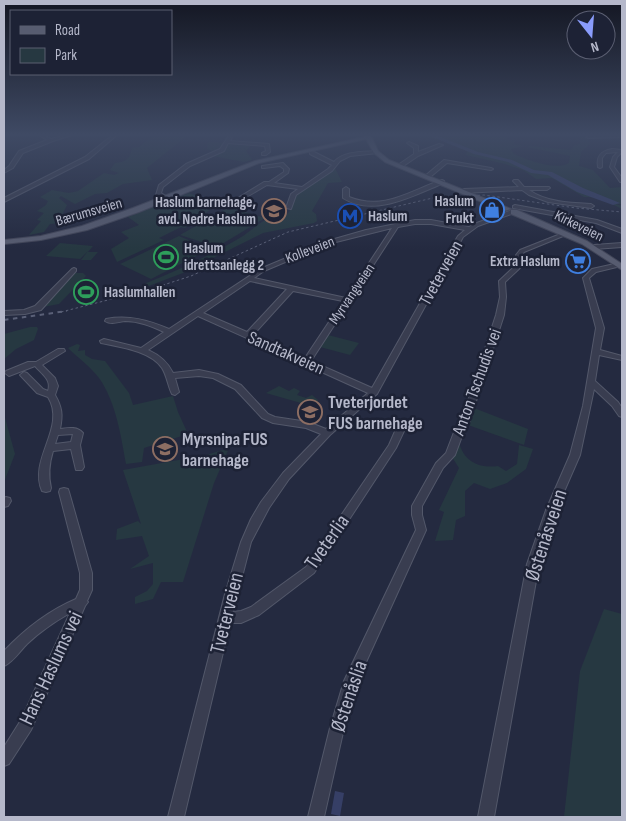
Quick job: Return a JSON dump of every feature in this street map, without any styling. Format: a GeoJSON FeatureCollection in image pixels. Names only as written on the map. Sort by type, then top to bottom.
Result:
{"type":"FeatureCollection","features":[{"type":"Feature","properties":{"kind":"main road","name":"Bærumsveien"},"geometry":{"type":"LineString","coordinates":[[4,242],[35,240],[83,230],[233,172]]}},
{"type":"Feature","properties":{"kind":"main road","name":"Kirkeveien"},"geometry":{"type":"LineString","coordinates":[[415,172],[514,210],[596,249],[607,263],[621,267]]}},
{"type":"Feature","properties":{"kind":"street"},"geometry":{"type":"LineString","coordinates":[[4,200],[59,172]]}},
{"type":"Feature","properties":{"kind":"street"},"geometry":{"type":"LineString","coordinates":[[166,199],[158,194],[159,188],[178,172]]}},
{"type":"Feature","properties":{"kind":"street"},"geometry":{"type":"LineString","coordinates":[[236,201],[262,184],[271,182],[286,172]]}},
{"type":"Feature","properties":{"kind":"street"},"geometry":{"type":"LineString","coordinates":[[289,208],[292,196],[326,172]]}},
{"type":"Feature","properties":{"kind":"street"},"geometry":{"type":"LineString","coordinates":[[427,177],[433,172]]}},
{"type":"Feature","properties":{"kind":"street"},"geometry":{"type":"LineString","coordinates":[[516,181],[520,188],[550,200],[591,206]]}},
{"type":"Feature","properties":{"kind":"street"},"geometry":{"type":"LineString","coordinates":[[271,182],[301,188]]}},
{"type":"Feature","properties":{"kind":"street"},"geometry":{"type":"LineString","coordinates":[[346,189],[346,198],[356,202],[372,204],[394,201],[442,182]]}},
{"type":"Feature","properties":{"kind":"street"},"geometry":{"type":"LineString","coordinates":[[464,191],[547,188]]}},
{"type":"Feature","properties":{"kind":"street","name":"Tveterveien"},"geometry":{"type":"LineString","coordinates":[[176,817],[225,618],[242,557],[255,522],[281,482],[327,433],[374,392],[460,236],[468,229],[514,210],[531,209],[603,224],[622,231]]}},
{"type":"Feature","properties":{"kind":"street","name":"Kolleveien"},"geometry":{"type":"LineString","coordinates":[[141,351],[274,264],[326,243],[396,225],[431,222],[468,229]]}},
{"type":"Feature","properties":{"kind":"street","name":"Myrvangveien"},"geometry":{"type":"LineString","coordinates":[[306,362],[396,225]]}},
{"type":"Feature","properties":{"kind":"street","name":"Anton Tschudis vei"},"geometry":{"type":"LineString","coordinates":[[398,580],[421,530],[417,506],[439,466],[450,454],[461,427],[466,423],[500,315],[503,298],[502,281],[518,267],[519,255],[522,251],[565,234]]}},
{"type":"Feature","properties":{"kind":"street"},"geometry":{"type":"LineString","coordinates":[[596,249],[622,245]]}},
{"type":"Feature","properties":{"kind":"street","name":"Østenåsveien"},"geometry":{"type":"LineString","coordinates":[[486,817],[533,564],[579,442],[597,352],[600,328],[586,278],[594,270],[607,263]]}},
{"type":"Feature","properties":{"kind":"street"},"geometry":{"type":"LineString","coordinates":[[4,313],[25,312],[38,308],[74,270]]}},
{"type":"Feature","properties":{"kind":"street"},"geometry":{"type":"LineString","coordinates":[[249,279],[347,300]]}},
{"type":"Feature","properties":{"kind":"street"},"geometry":{"type":"LineString","coordinates":[[248,336],[292,288]]}},
{"type":"Feature","properties":{"kind":"street","name":"Sandtakveien"},"geometry":{"type":"LineString","coordinates":[[198,314],[374,392]]}},
{"type":"Feature","properties":{"kind":"street"},"geometry":{"type":"LineString","coordinates":[[109,321],[126,318],[140,319],[170,332]]}},
{"type":"Feature","properties":{"kind":"street"},"geometry":{"type":"LineString","coordinates":[[104,341],[141,351],[159,360],[166,368],[175,392]]}},
{"type":"Feature","properties":{"kind":"street"},"geometry":{"type":"LineString","coordinates":[[9,373],[31,364],[37,364],[61,351]]}},
{"type":"Feature","properties":{"kind":"street"},"geometry":{"type":"LineString","coordinates":[[597,352],[622,358]]}},
{"type":"Feature","properties":{"kind":"street"},"geometry":{"type":"LineString","coordinates":[[37,364],[52,380],[54,386],[51,395],[58,411],[44,469],[43,481],[46,488]]}},
{"type":"Feature","properties":{"kind":"street"},"geometry":{"type":"LineString","coordinates":[[170,376],[199,373],[215,376],[238,388],[265,416],[273,420],[308,425],[327,433]]}},
{"type":"Feature","properties":{"kind":"street"},"geometry":{"type":"LineString","coordinates":[[24,374],[40,391],[51,395]]}},
{"type":"Feature","properties":{"kind":"street"},"geometry":{"type":"LineString","coordinates":[[591,381],[615,404],[622,414]]}},
{"type":"Feature","properties":{"kind":"street"},"geometry":{"type":"LineString","coordinates":[[54,432],[76,431],[78,433],[75,445],[79,467]]}},
{"type":"Feature","properties":{"kind":"street","name":"Tveterlia"},"geometry":{"type":"LineString","coordinates":[[225,618],[241,617],[255,611],[310,570],[393,446],[399,431]]}},
{"type":"Feature","properties":{"kind":"street"},"geometry":{"type":"LineString","coordinates":[[50,448],[75,445]]}},
{"type":"Feature","properties":{"kind":"street","name":"Hans Haslums vei"},"geometry":{"type":"LineString","coordinates":[[4,759],[26,725],[86,590],[86,573],[64,492]]}},
{"type":"Feature","properties":{"kind":"street","name":"Østenåslia"},"geometry":{"type":"LineString","coordinates":[[316,817],[337,728],[351,681],[398,580]]}},
{"type":"Feature","properties":{"kind":"street","name":"Hans Haslums vei"},"geometry":{"type":"LineString","coordinates":[[4,660],[18,643],[45,621],[63,609],[82,602]]}},
{"type":"Feature","properties":{"kind":"green space"},"geometry":{"type":"Polygon","coordinates":[[[117,172],[149,172],[152,180],[123,184],[107,193],[95,194],[75,204],[61,196],[59,198],[67,205],[62,215],[68,216],[62,223],[50,224],[44,232],[29,235],[41,221],[37,220],[44,213],[37,211],[46,205],[48,201],[40,197],[52,190],[69,193],[78,191],[104,173],[114,175],[119,173],[117,172]]]}},
{"type":"Feature","properties":{"kind":"green space"},"geometry":{"type":"Polygon","coordinates":[[[328,172],[337,172],[342,182],[328,183],[312,211],[316,214],[317,221],[314,223],[263,233],[183,273],[146,287],[144,284],[219,250],[265,220],[284,217],[289,212],[297,193],[328,172]]]}},
{"type":"Feature","properties":{"kind":"green space"},"geometry":{"type":"Polygon","coordinates":[[[526,172],[595,172],[610,188],[622,187],[622,204],[616,204],[622,206],[622,209],[598,197],[584,197],[552,178],[536,179],[526,172]]]}},
{"type":"Feature","properties":{"kind":"green space"},"geometry":{"type":"Polygon","coordinates":[[[189,193],[218,204],[185,228],[181,227],[159,238],[164,240],[117,262],[111,249],[129,238],[121,232],[139,225],[128,217],[189,193]]]}},
{"type":"Feature","properties":{"kind":"green space"},"geometry":{"type":"Polygon","coordinates":[[[229,207],[265,218],[217,247],[180,235],[229,207]]]}},
{"type":"Feature","properties":{"kind":"green space","name":"Haslum idrettsanlegg 2"},"geometry":{"type":"Polygon","coordinates":[[[179,236],[210,249],[151,279],[120,264],[179,236]]]}},
{"type":"Feature","properties":{"kind":"green space"},"geometry":{"type":"Polygon","coordinates":[[[60,243],[93,246],[88,252],[98,252],[91,260],[81,260],[88,251],[80,259],[46,256],[60,243]]]}},
{"type":"Feature","properties":{"kind":"green space"},"geometry":{"type":"Polygon","coordinates":[[[75,273],[83,273],[86,276],[59,304],[43,307],[75,273]]]}},
{"type":"Feature","properties":{"kind":"green space"},"geometry":{"type":"Polygon","coordinates":[[[37,327],[38,329],[34,340],[16,349],[4,359],[4,334],[37,327]]]}},
{"type":"Feature","properties":{"kind":"green space"},"geometry":{"type":"Polygon","coordinates":[[[328,335],[359,343],[350,355],[320,347],[328,335]]]}},
{"type":"Feature","properties":{"kind":"green space"},"geometry":{"type":"Polygon","coordinates":[[[77,344],[80,345],[78,351],[85,350],[85,355],[92,359],[105,361],[129,393],[133,405],[173,396],[188,434],[144,448],[142,462],[126,464],[117,420],[110,398],[96,374],[68,348],[77,344]]]}},
{"type":"Feature","properties":{"kind":"green space"},"geometry":{"type":"Polygon","coordinates":[[[279,386],[289,391],[294,388],[300,391],[297,395],[306,398],[312,395],[318,400],[317,403],[301,403],[266,393],[279,386]]]}},
{"type":"Feature","properties":{"kind":"green space"},"geometry":{"type":"Polygon","coordinates":[[[474,408],[528,429],[524,445],[468,425],[474,408]]]}},
{"type":"Feature","properties":{"kind":"green space"},"geometry":{"type":"Polygon","coordinates":[[[4,414],[15,454],[4,482],[4,414]]]}},
{"type":"Feature","properties":{"kind":"green space"},"geometry":{"type":"Polygon","coordinates":[[[458,437],[462,451],[471,461],[483,466],[498,466],[506,471],[517,464],[519,445],[533,449],[526,469],[507,483],[490,489],[474,483],[465,491],[465,516],[456,520],[453,540],[435,541],[444,512],[439,510],[459,468],[450,454],[458,437]]]}},
{"type":"Feature","properties":{"kind":"green space"},"geometry":{"type":"Polygon","coordinates":[[[229,448],[214,483],[183,582],[161,582],[153,599],[135,604],[135,597],[147,591],[153,584],[153,563],[130,569],[149,556],[142,536],[116,540],[117,529],[138,521],[141,524],[123,470],[206,455],[229,448]]]}},
{"type":"Feature","properties":{"kind":"green space"},"geometry":{"type":"Polygon","coordinates":[[[604,609],[622,614],[622,817],[564,817],[580,671],[604,609]]]}},
{"type":"Feature","properties":{"kind":"water"},"geometry":{"type":"Polygon","coordinates":[[[335,791],[344,793],[340,816],[331,814],[335,791]]]}},
{"type":"Feature","properties":{"kind":"waterway"},"geometry":{"type":"LineString","coordinates":[[538,172],[550,173],[580,190],[616,203]]}},
{"type":"Feature","properties":{"kind":"railway"},"geometry":{"type":"LineString","coordinates":[[62,312],[151,289],[191,276],[288,232],[437,197],[484,195],[576,208],[622,212]]}},
{"type":"Feature","properties":{"kind":"railway"},"geometry":{"type":"LineString","coordinates":[[62,312],[67,311]]}},
{"type":"Feature","properties":{"kind":"railway"},"geometry":{"type":"LineString","coordinates":[[4,320],[62,312]]}},
{"type":"Feature","properties":{"kind":"place","name":"Haslum Frukt"},"geometry":{"type":"Point","coordinates":[492,210]}},
{"type":"Feature","properties":{"kind":"place","name":"Haslum barnehage, avd. Nedre Haslum"},"geometry":{"type":"Point","coordinates":[274,211]}},
{"type":"Feature","properties":{"kind":"place","name":"Haslum"},"geometry":{"type":"Point","coordinates":[350,216]}},
{"type":"Feature","properties":{"kind":"place","name":"Haslum idrettsanlegg 2"},"geometry":{"type":"Point","coordinates":[166,257]}},
{"type":"Feature","properties":{"kind":"place","name":"Extra Haslum"},"geometry":{"type":"Point","coordinates":[578,261]}},
{"type":"Feature","properties":{"kind":"place","name":"Haslumhallen"},"geometry":{"type":"Point","coordinates":[86,292]}},
{"type":"Feature","properties":{"kind":"place","name":"Tveterjordet FUS barnehage"},"geometry":{"type":"Point","coordinates":[310,412]}},
{"type":"Feature","properties":{"kind":"place","name":"Myrsnipa FUS barnehage"},"geometry":{"type":"Point","coordinates":[165,449]}}]}
